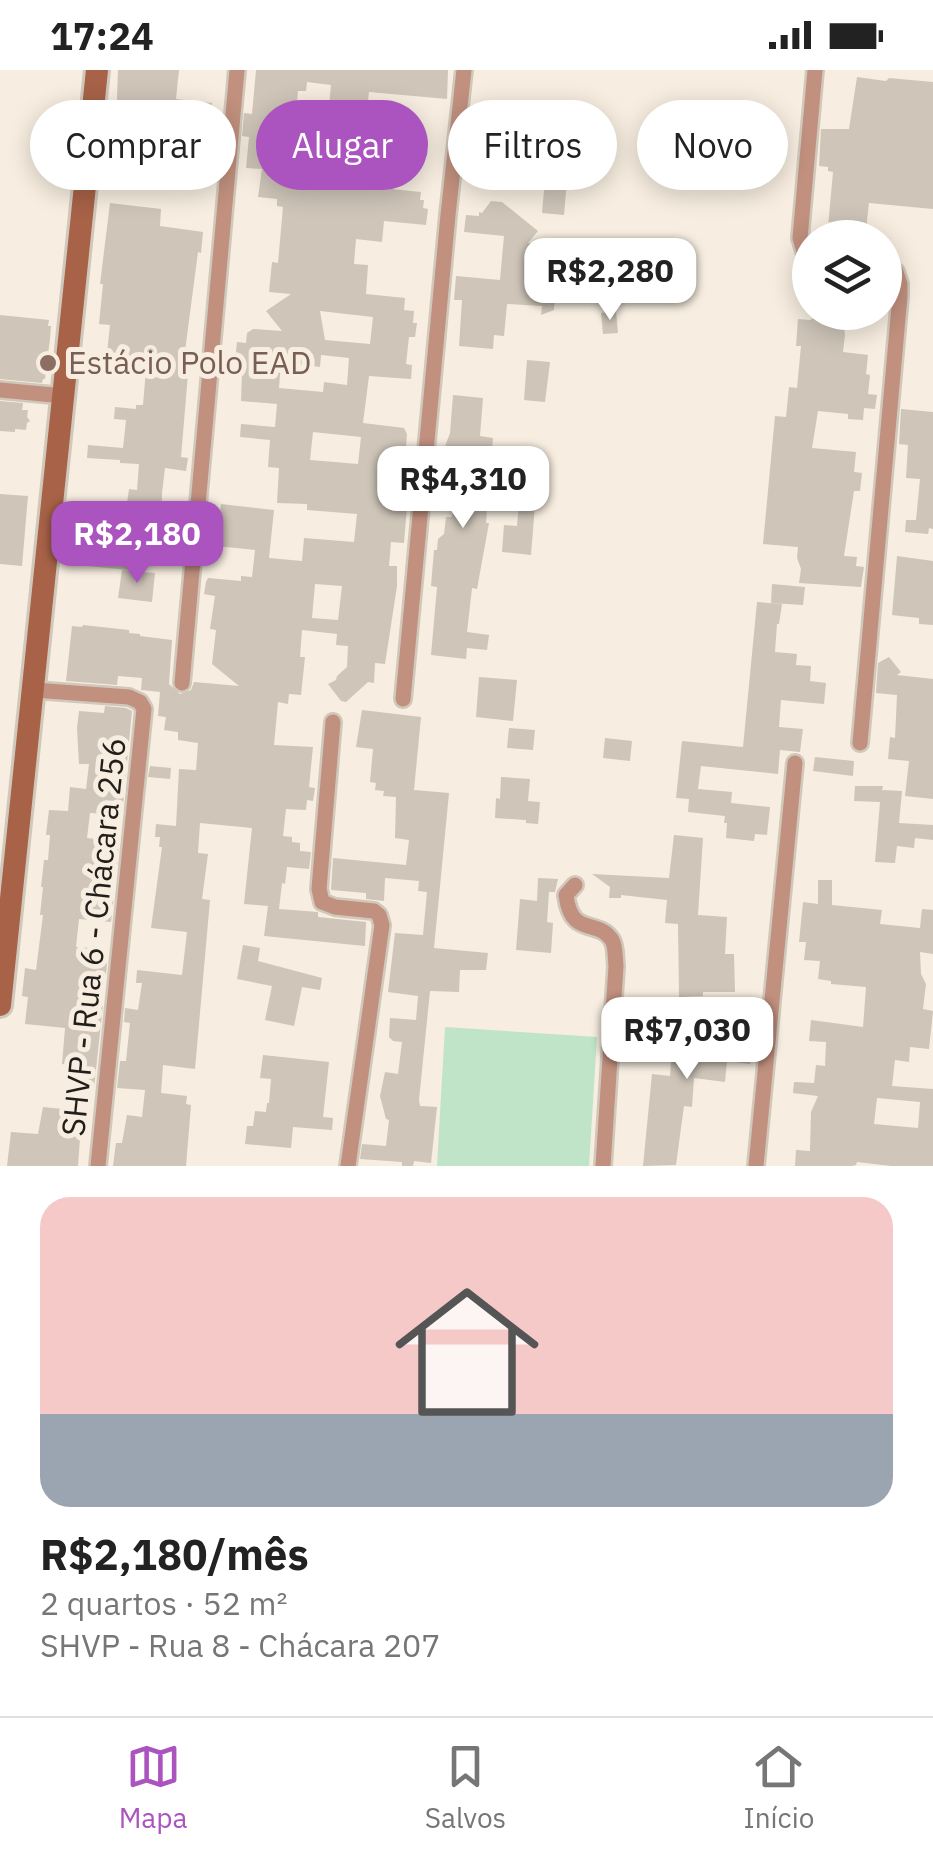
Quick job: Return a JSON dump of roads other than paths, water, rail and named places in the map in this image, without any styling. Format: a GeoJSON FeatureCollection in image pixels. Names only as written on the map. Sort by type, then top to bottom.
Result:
{"type":"FeatureCollection","features":[{"type":"Feature","properties":{"kind":"street"},"geometry":{"type":"LineString","coordinates":[[0,1005],[5,914],[34,690],[97,70]]}},
{"type":"Feature","properties":{"kind":"street"},"geometry":{"type":"LineString","coordinates":[[182,683],[237,70]]}},
{"type":"Feature","properties":{"kind":"street"},"geometry":{"type":"LineString","coordinates":[[403,699],[464,70]]}},
{"type":"Feature","properties":{"kind":"street"},"geometry":{"type":"LineString","coordinates":[[802,220],[815,70]]}},
{"type":"Feature","properties":{"kind":"street"},"geometry":{"type":"LineString","coordinates":[[860,743],[897,330]]}},
{"type":"Feature","properties":{"kind":"street"},"geometry":{"type":"LineString","coordinates":[[0,390],[64,396]]}},
{"type":"Feature","properties":{"kind":"street","name":"SHVP - Rua 6 - Chácara 256"},"geometry":{"type":"LineString","coordinates":[[34,690],[129,698],[140,702],[144,709],[98,1166]]}},
{"type":"Feature","properties":{"kind":"street"},"geometry":{"type":"LineString","coordinates":[[333,722],[320,898],[334,906],[374,911],[382,925],[348,1166]]}},
{"type":"Feature","properties":{"kind":"street"},"geometry":{"type":"LineString","coordinates":[[756,1166],[795,762]]}},
{"type":"Feature","properties":{"kind":"street"},"geometry":{"type":"LineString","coordinates":[[574,885],[566,895],[574,919],[608,935],[614,946],[603,1166]]}},
{"type":"Feature","properties":{"kind":"place","name":"Estácio Polo EAD"},"geometry":{"type":"Point","coordinates":[48,363]}}]}
